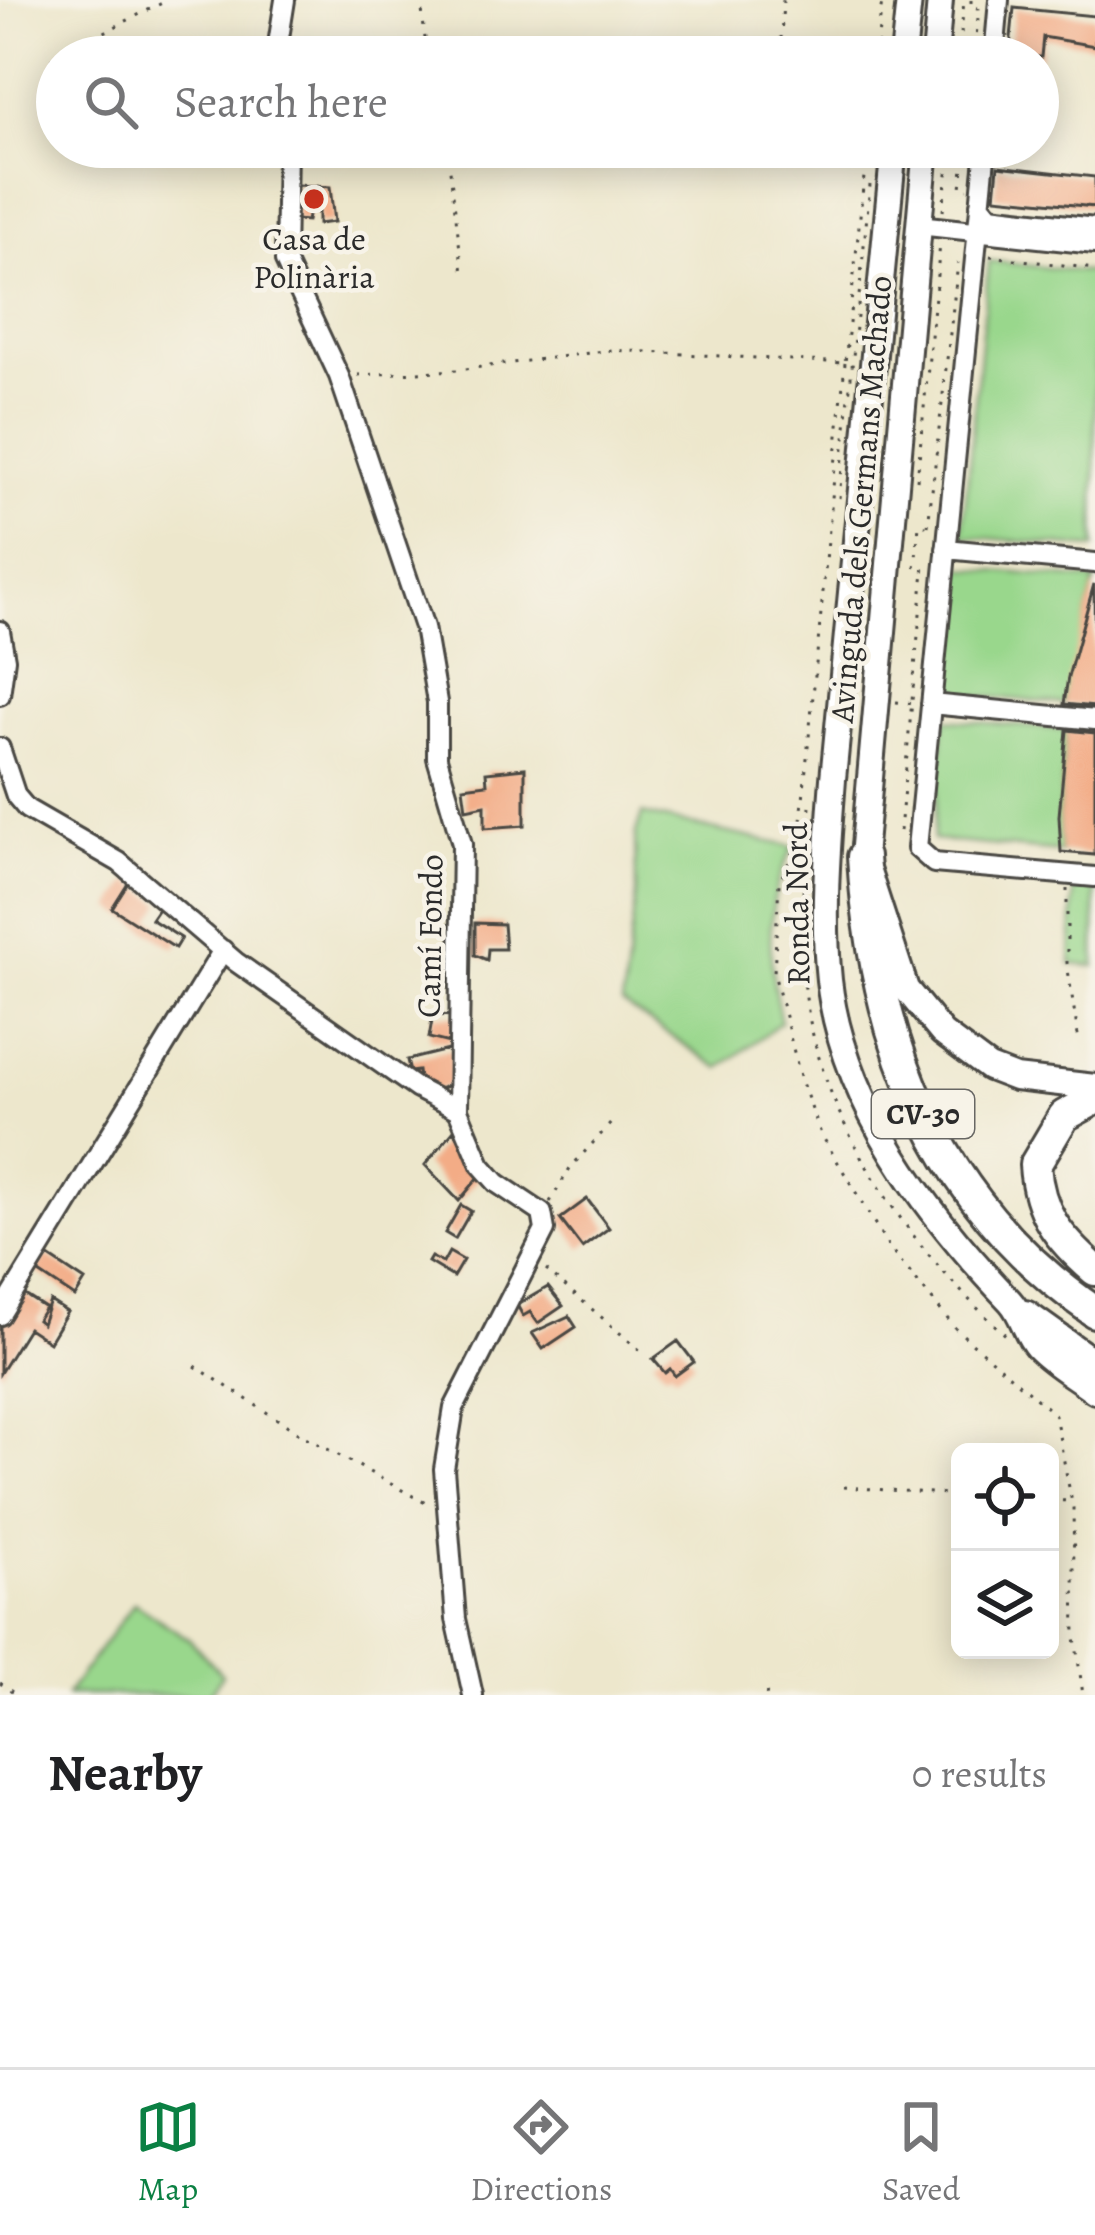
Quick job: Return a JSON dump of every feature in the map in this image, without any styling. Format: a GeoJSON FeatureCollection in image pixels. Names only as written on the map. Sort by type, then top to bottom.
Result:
{"type":"FeatureCollection","features":[{"type":"Feature","properties":{"kind":"highway","name":"Ronda Nord"},"geometry":{"type":"LineString","coordinates":[[863,857],[868,941],[877,987],[898,1059],[923,1115],[985,1211],[1046,1275],[1095,1312]]}},
{"type":"Feature","properties":{"kind":"highway"},"geometry":{"type":"LineString","coordinates":[[1095,1099],[1064,1116],[1035,1165],[1044,1213],[1059,1237],[1095,1270]]}},
{"type":"Feature","properties":{"kind":"highway","name":"Ronda Nord"},"geometry":{"type":"LineString","coordinates":[[1025,1316],[1095,1366]]}},
{"type":"Feature","properties":{"kind":"main road"},"geometry":{"type":"LineString","coordinates":[[905,36],[909,0]]}},
{"type":"Feature","properties":{"kind":"main road"},"geometry":{"type":"LineString","coordinates":[[937,36],[940,0]]}},
{"type":"Feature","properties":{"kind":"main road","name":"Avinguda dels Germans Machado"},"geometry":{"type":"LineString","coordinates":[[833,779],[892,168]]}},
{"type":"Feature","properties":{"kind":"main road","name":"Avinguda dels Germans Machado"},"geometry":{"type":"LineString","coordinates":[[863,857],[924,168]]}},
{"type":"Feature","properties":{"kind":"main road","name":"Ronda Nord"},"geometry":{"type":"LineString","coordinates":[[833,779],[826,871],[829,981],[850,1058],[873,1115],[912,1186],[963,1251],[1025,1316]]}},
{"type":"Feature","properties":{"kind":"main road"},"geometry":{"type":"LineString","coordinates":[[863,857],[906,988],[942,1033],[989,1068],[1015,1078],[1095,1087]]}},
{"type":"Feature","properties":{"kind":"main road"},"geometry":{"type":"LineString","coordinates":[[1025,1316],[1034,1345],[1095,1391]]}},
{"type":"Feature","properties":{"kind":"street"},"geometry":{"type":"LineString","coordinates":[[279,36],[285,0]]}},
{"type":"Feature","properties":{"kind":"street"},"geometry":{"type":"LineString","coordinates":[[996,36],[999,0]]}},
{"type":"Feature","properties":{"kind":"street","name":"Camí Fondo"},"geometry":{"type":"LineString","coordinates":[[287,168],[285,260],[339,376],[424,627],[436,702],[436,758],[462,844],[458,1110],[481,1165],[496,1183],[542,1213]]}},
{"type":"Feature","properties":{"kind":"street"},"geometry":{"type":"LineString","coordinates":[[983,168],[977,231],[964,264],[946,549],[920,704],[917,833],[921,855],[934,862],[1095,878]]}},
{"type":"Feature","properties":{"kind":"street"},"geometry":{"type":"LineString","coordinates":[[978,197],[990,216],[1095,228]]}},
{"type":"Feature","properties":{"kind":"street"},"geometry":{"type":"LineString","coordinates":[[918,225],[1095,244]]}},
{"type":"Feature","properties":{"kind":"street"},"geometry":{"type":"LineString","coordinates":[[946,549],[1095,563]]}},
{"type":"Feature","properties":{"kind":"street"},"geometry":{"type":"LineString","coordinates":[[0,631],[5,659],[0,695]]}},
{"type":"Feature","properties":{"kind":"street"},"geometry":{"type":"LineString","coordinates":[[920,704],[1095,720]]}},
{"type":"Feature","properties":{"kind":"street"},"geometry":{"type":"LineString","coordinates":[[0,748],[20,800],[119,862],[223,950],[416,1088],[458,1110]]}},
{"type":"Feature","properties":{"kind":"street"},"geometry":{"type":"LineString","coordinates":[[0,807],[20,800]]}},
{"type":"Feature","properties":{"kind":"street"},"geometry":{"type":"LineString","coordinates":[[0,1315],[223,950]]}},
{"type":"Feature","properties":{"kind":"street"},"geometry":{"type":"LineString","coordinates":[[473,1695],[456,1619],[444,1469],[454,1408],[492,1324],[545,1229],[542,1213]]}},
{"type":"Feature","properties":{"kind":"path"},"geometry":{"type":"LineString","coordinates":[[97,36],[168,0]]}},
{"type":"Feature","properties":{"kind":"path"},"geometry":{"type":"LineString","coordinates":[[422,0],[425,36]]}},
{"type":"Feature","properties":{"kind":"path"},"geometry":{"type":"LineString","coordinates":[[781,36],[783,0]]}},
{"type":"Feature","properties":{"kind":"path"},"geometry":{"type":"LineString","coordinates":[[878,36],[882,0]]}},
{"type":"Feature","properties":{"kind":"path"},"geometry":{"type":"LineString","coordinates":[[960,36],[964,0]]}},
{"type":"Feature","properties":{"kind":"path"},"geometry":{"type":"LineString","coordinates":[[976,36],[979,8]]}},
{"type":"Feature","properties":{"kind":"path"},"geometry":{"type":"LineString","coordinates":[[450,168],[464,274]]}},
{"type":"Feature","properties":{"kind":"path"},"geometry":{"type":"LineString","coordinates":[[339,376],[458,370],[612,350],[845,363],[868,168]]}},
{"type":"Feature","properties":{"kind":"path"},"geometry":{"type":"LineString","coordinates":[[863,250],[869,168]]}},
{"type":"Feature","properties":{"kind":"path"},"geometry":{"type":"LineString","coordinates":[[944,211],[948,168]]}},
{"type":"Feature","properties":{"kind":"path"},"geometry":{"type":"LineString","coordinates":[[963,168],[961,188],[978,197]]}},
{"type":"Feature","properties":{"kind":"path"},"geometry":{"type":"LineString","coordinates":[[917,480],[940,241]]}},
{"type":"Feature","properties":{"kind":"path"},"geometry":{"type":"LineString","coordinates":[[931,259],[986,266],[986,256],[1095,269]]}},
{"type":"Feature","properties":{"kind":"path"},"geometry":{"type":"LineString","coordinates":[[928,526],[964,264]]}},
{"type":"Feature","properties":{"kind":"path"},"geometry":{"type":"LineString","coordinates":[[924,391],[944,394]]}},
{"type":"Feature","properties":{"kind":"path"},"geometry":{"type":"LineString","coordinates":[[913,525],[915,569],[934,571]]}},
{"type":"Feature","properties":{"kind":"path"},"geometry":{"type":"LineString","coordinates":[[908,569],[919,525],[937,527]]}},
{"type":"Feature","properties":{"kind":"path"},"geometry":{"type":"LineString","coordinates":[[917,833],[899,831],[920,704],[924,570]]}},
{"type":"Feature","properties":{"kind":"path"},"geometry":{"type":"LineString","coordinates":[[895,713],[894,702],[920,704]]}},
{"type":"Feature","properties":{"kind":"path"},"geometry":{"type":"LineString","coordinates":[[1070,875],[1067,963],[1079,1042]]}},
{"type":"Feature","properties":{"kind":"path"},"geometry":{"type":"LineString","coordinates":[[542,1213],[570,1168],[613,1120]]}},
{"type":"Feature","properties":{"kind":"path"},"geometry":{"type":"LineString","coordinates":[[532,1255],[564,1291],[641,1351]]}},
{"type":"Feature","properties":{"kind":"path"},"geometry":{"type":"LineString","coordinates":[[195,1366],[302,1435],[444,1512]]}},
{"type":"Feature","properties":{"kind":"path"},"geometry":{"type":"LineString","coordinates":[[844,1487],[951,1494]]}},
{"type":"Feature","properties":{"kind":"path"},"geometry":{"type":"LineString","coordinates":[[1059,1500],[1071,1501]]}},
{"type":"Feature","properties":{"kind":"path"},"geometry":{"type":"LineString","coordinates":[[0,1684],[16,1695]]}},
{"type":"Feature","properties":{"kind":"path"},"geometry":{"type":"LineString","coordinates":[[765,1694],[775,1695]]}},
{"type":"Feature","properties":{"kind":"green space"},"geometry":{"type":"Polygon","coordinates":[[[989,261],[1095,273],[1095,548],[962,536],[989,261]]]}},
{"type":"Feature","properties":{"kind":"green space"},"geometry":{"type":"Polygon","coordinates":[[[959,568],[1095,580],[1064,704],[946,693],[959,568]]]}},
{"type":"Feature","properties":{"kind":"green space"},"geometry":{"type":"Polygon","coordinates":[[[945,719],[1067,730],[1059,816],[1061,852],[933,840],[945,719]]]}},
{"type":"Feature","properties":{"kind":"green space"},"geometry":{"type":"Polygon","coordinates":[[[642,814],[794,847],[772,910],[773,978],[781,1022],[720,1068],[622,1004],[636,893],[635,836],[642,814]]]}},
{"type":"Feature","properties":{"kind":"green space"},"geometry":{"type":"Polygon","coordinates":[[[1074,885],[1095,887],[1095,966],[1071,964],[1074,885]]]}},
{"type":"Feature","properties":{"kind":"green space"},"geometry":{"type":"Polygon","coordinates":[[[134,1603],[190,1640],[222,1675],[209,1695],[66,1695],[134,1603]]]}},
{"type":"Feature","properties":{"kind":"building"},"geometry":{"type":"Polygon","coordinates":[[[1014,8],[1095,16],[1095,46],[1059,40],[1059,36],[1011,36],[1014,8]]]}},
{"type":"Feature","properties":{"kind":"building"},"geometry":{"type":"Polygon","coordinates":[[[998,168],[1095,177],[1095,207],[995,197],[998,168]]]}},
{"type":"Feature","properties":{"kind":"building","name":"Casa de Polinària"},"geometry":{"type":"Polygon","coordinates":[[[297,185],[330,187],[334,222],[318,224],[318,212],[309,211],[307,221],[295,220],[297,185]]]}},
{"type":"Feature","properties":{"kind":"building"},"geometry":{"type":"Polygon","coordinates":[[[1094,584],[1095,707],[1064,704],[1068,677],[1094,584]]]}},
{"type":"Feature","properties":{"kind":"building"},"geometry":{"type":"Polygon","coordinates":[[[1067,730],[1095,733],[1095,855],[1061,852],[1059,816],[1067,730]]]}},
{"type":"Feature","properties":{"kind":"building"},"geometry":{"type":"Polygon","coordinates":[[[525,768],[525,825],[485,828],[485,805],[466,809],[463,787],[487,784],[486,772],[525,768]]]}},
{"type":"Feature","properties":{"kind":"building"},"geometry":{"type":"Polygon","coordinates":[[[129,881],[162,903],[151,919],[181,938],[175,948],[112,908],[129,881]]]}},
{"type":"Feature","properties":{"kind":"building"},"geometry":{"type":"Polygon","coordinates":[[[475,923],[503,924],[505,949],[488,949],[487,960],[475,955],[475,923]]]}},
{"type":"Feature","properties":{"kind":"building"},"geometry":{"type":"Polygon","coordinates":[[[433,1015],[457,1016],[449,1043],[429,1038],[433,1015]]]}},
{"type":"Feature","properties":{"kind":"building"},"geometry":{"type":"Polygon","coordinates":[[[452,1049],[450,1085],[430,1092],[420,1087],[418,1071],[410,1072],[407,1060],[452,1049]]]}},
{"type":"Feature","properties":{"kind":"building"},"geometry":{"type":"Polygon","coordinates":[[[454,1130],[479,1177],[459,1201],[425,1165],[454,1130]]]}},
{"type":"Feature","properties":{"kind":"building"},"geometry":{"type":"Polygon","coordinates":[[[587,1199],[609,1228],[582,1248],[560,1219],[587,1199]]]}},
{"type":"Feature","properties":{"kind":"building"},"geometry":{"type":"Polygon","coordinates":[[[461,1205],[471,1211],[455,1239],[445,1233],[461,1205]]]}},
{"type":"Feature","properties":{"kind":"building"},"geometry":{"type":"Polygon","coordinates":[[[449,1252],[463,1260],[453,1277],[428,1262],[431,1257],[443,1263],[449,1252]]]}},
{"type":"Feature","properties":{"kind":"building"},"geometry":{"type":"Polygon","coordinates":[[[46,1255],[85,1281],[75,1297],[36,1271],[46,1255]]]}},
{"type":"Feature","properties":{"kind":"building"},"geometry":{"type":"Polygon","coordinates":[[[548,1287],[563,1306],[538,1323],[530,1312],[523,1316],[517,1305],[548,1287]]]}},
{"type":"Feature","properties":{"kind":"building"},"geometry":{"type":"Polygon","coordinates":[[[22,1293],[45,1308],[37,1320],[42,1324],[50,1301],[67,1312],[49,1342],[28,1328],[0,1373],[0,1327],[22,1293]]]}},
{"type":"Feature","properties":{"kind":"building"},"geometry":{"type":"Polygon","coordinates":[[[569,1316],[576,1327],[543,1349],[532,1333],[569,1316]]]}},
{"type":"Feature","properties":{"kind":"building"},"geometry":{"type":"Polygon","coordinates":[[[678,1341],[694,1362],[675,1376],[670,1369],[665,1373],[653,1359],[678,1341]]]}},
{"type":"Feature","properties":{"kind":"place","name":"Casa de Polinària"},"geometry":{"type":"Point","coordinates":[314,199]}}]}
